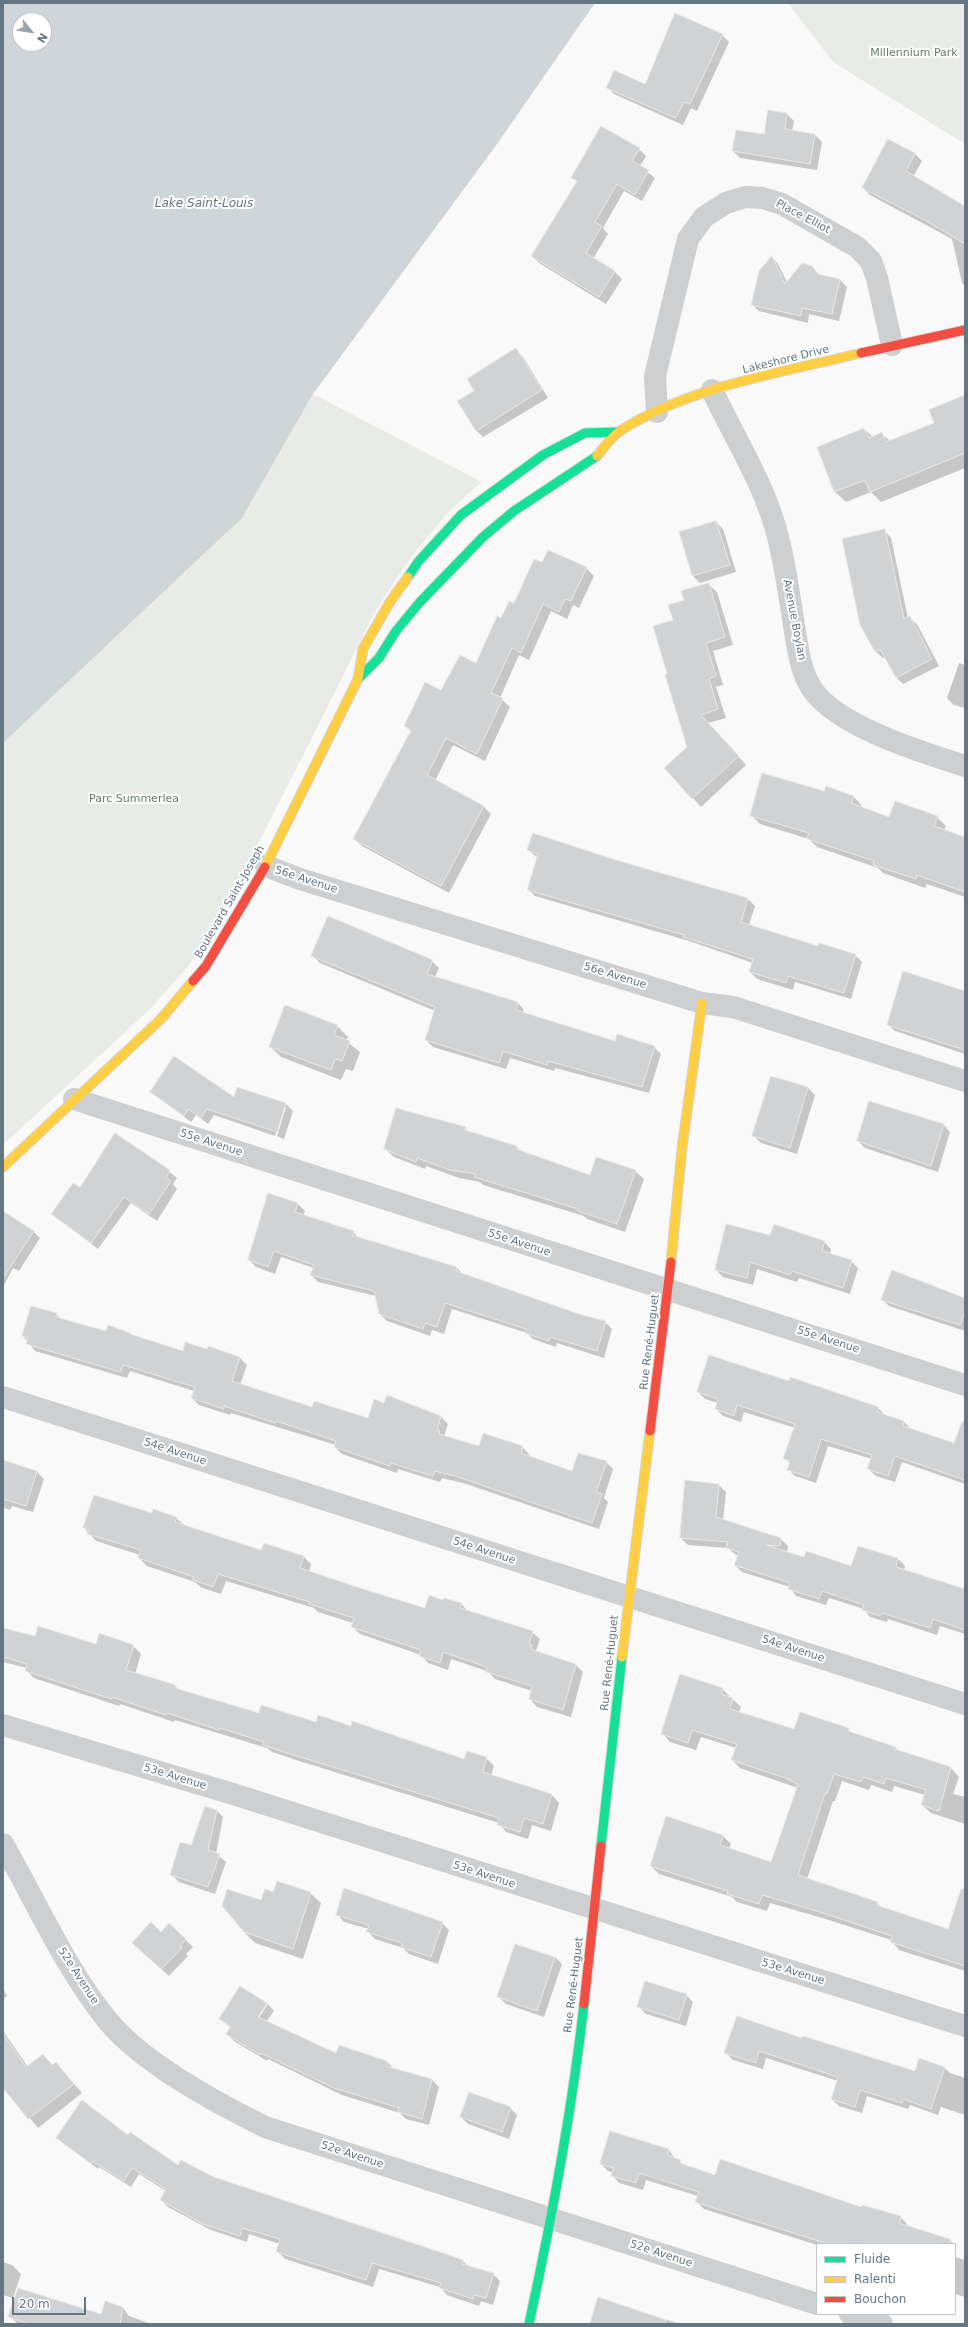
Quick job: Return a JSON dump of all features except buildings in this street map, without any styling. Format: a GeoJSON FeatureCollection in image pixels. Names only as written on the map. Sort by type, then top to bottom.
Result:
{"type":"FeatureCollection","features":[{"type":"Feature","properties":{"kind":"street","name":"Place Elliot"},"geometry":{"type":"LineString","coordinates":[[657,412],[655,376],[688,239],[704,217],[726,203],[746,197],[763,198],[782,204],[858,247],[871,261],[877,278],[892,345]]}},
{"type":"Feature","properties":{"kind":"street","name":"Lakeshore Drive"},"geometry":{"type":"LineString","coordinates":[[514,511],[593,460],[619,432],[657,412],[712,390],[892,345],[965,330]]}},
{"type":"Feature","properties":{"kind":"street","name":"Avenue Boylan"},"geometry":{"type":"LineString","coordinates":[[712,390],[755,474],[769,508],[778,537],[800,661],[808,683],[823,702],[851,721],[907,748],[965,766]]}},
{"type":"Feature","properties":{"kind":"street","name":"Lakeshore Drive"},"geometry":{"type":"LineString","coordinates":[[487,495],[543,455],[585,433],[619,432]]}},
{"type":"Feature","properties":{"kind":"street","name":"Boulevard Saint-Joseph"},"geometry":{"type":"LineString","coordinates":[[3,1167],[161,1019],[184,994],[227,935],[266,866],[358,679],[364,650],[394,596],[418,562],[439,538],[461,515],[487,495]]}},
{"type":"Feature","properties":{"kind":"street","name":"Boulevard Saint-Joseph"},"geometry":{"type":"LineString","coordinates":[[358,679],[379,658],[396,631],[443,576],[483,537],[514,511]]}},
{"type":"Feature","properties":{"kind":"street","name":"56e Avenue"},"geometry":{"type":"LineString","coordinates":[[266,866],[308,881],[702,1003],[733,1007],[965,1081]]}},
{"type":"Feature","properties":{"kind":"street","name":"Rue René-Huguet"},"geometry":{"type":"LineString","coordinates":[[529,2324],[552,2219],[575,2081],[629,1597],[668,1291],[682,1148],[702,1003]]}},
{"type":"Feature","properties":{"kind":"street","name":"55e Avenue"},"geometry":{"type":"LineString","coordinates":[[74,1099],[668,1291],[723,1306],[965,1385]]}},
{"type":"Feature","properties":{"kind":"street","name":"54e Avenue"},"geometry":{"type":"LineString","coordinates":[[3,1397],[965,1704]]}},
{"type":"Feature","properties":{"kind":"street","name":"53e Avenue"},"geometry":{"type":"LineString","coordinates":[[3,1725],[233,1794],[965,2026]]}},
{"type":"Feature","properties":{"kind":"street","name":"52e Avenue"},"geometry":{"type":"LineString","coordinates":[[3,1844],[83,1987],[109,2022],[142,2052],[177,2077],[226,2108],[265,2127],[816,2304]]}},
{"type":"Feature","properties":{"kind":"street"},"geometry":{"type":"LineString","coordinates":[[853,2315],[882,2324]]}},
{"type":"Feature","properties":{"kind":"green space","name":"Millennium Park"},"geometry":{"type":"Polygon","coordinates":[[[788,3],[965,3],[965,144],[833,62],[788,3]]]}},
{"type":"Feature","properties":{"kind":"green space","name":"Parc Summerlea"},"geometry":{"type":"Polygon","coordinates":[[[313,394],[482,482],[465,496],[435,527],[384,597],[230,900],[190,964],[152,1007],[3,1145],[3,743],[242,518],[313,394]]]}},
{"type":"Feature","properties":{"kind":"water","name":"Lake Saint-Louis"},"geometry":{"type":"Polygon","coordinates":[[[3,3],[595,3],[497,144],[313,394],[242,518],[3,743],[3,3]]]}},
{"type":"Feature","properties":{"kind":"traffic: fast"},"geometry":{"type":"LineString","coordinates":[[408,577],[418,562],[461,515],[543,455],[585,433],[619,432]]}},
{"type":"Feature","properties":{"kind":"traffic: fast"},"geometry":{"type":"LineString","coordinates":[[358,679],[379,658],[396,631],[420,602],[483,537],[514,511],[597,456]]}},
{"type":"Feature","properties":{"kind":"traffic: fast"},"geometry":{"type":"LineString","coordinates":[[601,1846],[622,1657]]}},
{"type":"Feature","properties":{"kind":"traffic: fast"},"geometry":{"type":"LineString","coordinates":[[529,2324],[561,2165],[574,2085],[584,2004]]}},
{"type":"Feature","properties":{"kind":"traffic: slow"},"geometry":{"type":"LineString","coordinates":[[597,456],[617,433],[646,416],[675,403],[705,392],[769,374],[861,353]]}},
{"type":"Feature","properties":{"kind":"traffic: slow"},"geometry":{"type":"LineString","coordinates":[[265,867],[358,679],[363,649],[390,602],[408,577]]}},
{"type":"Feature","properties":{"kind":"traffic: slow"},"geometry":{"type":"LineString","coordinates":[[3,1167],[161,1019],[193,981]]}},
{"type":"Feature","properties":{"kind":"traffic: slow"},"geometry":{"type":"LineString","coordinates":[[671,1262],[682,1148],[702,1003]]}},
{"type":"Feature","properties":{"kind":"traffic: slow"},"geometry":{"type":"LineString","coordinates":[[622,1657],[650,1431]]}},
{"type":"Feature","properties":{"kind":"traffic: jam"},"geometry":{"type":"LineString","coordinates":[[861,353],[965,330]]}},
{"type":"Feature","properties":{"kind":"traffic: jam"},"geometry":{"type":"LineString","coordinates":[[193,981],[206,966],[265,867]]}},
{"type":"Feature","properties":{"kind":"traffic: jam"},"geometry":{"type":"LineString","coordinates":[[650,1431],[671,1262]]}},
{"type":"Feature","properties":{"kind":"traffic: jam"},"geometry":{"type":"LineString","coordinates":[[584,2004],[601,1846]]}}]}
